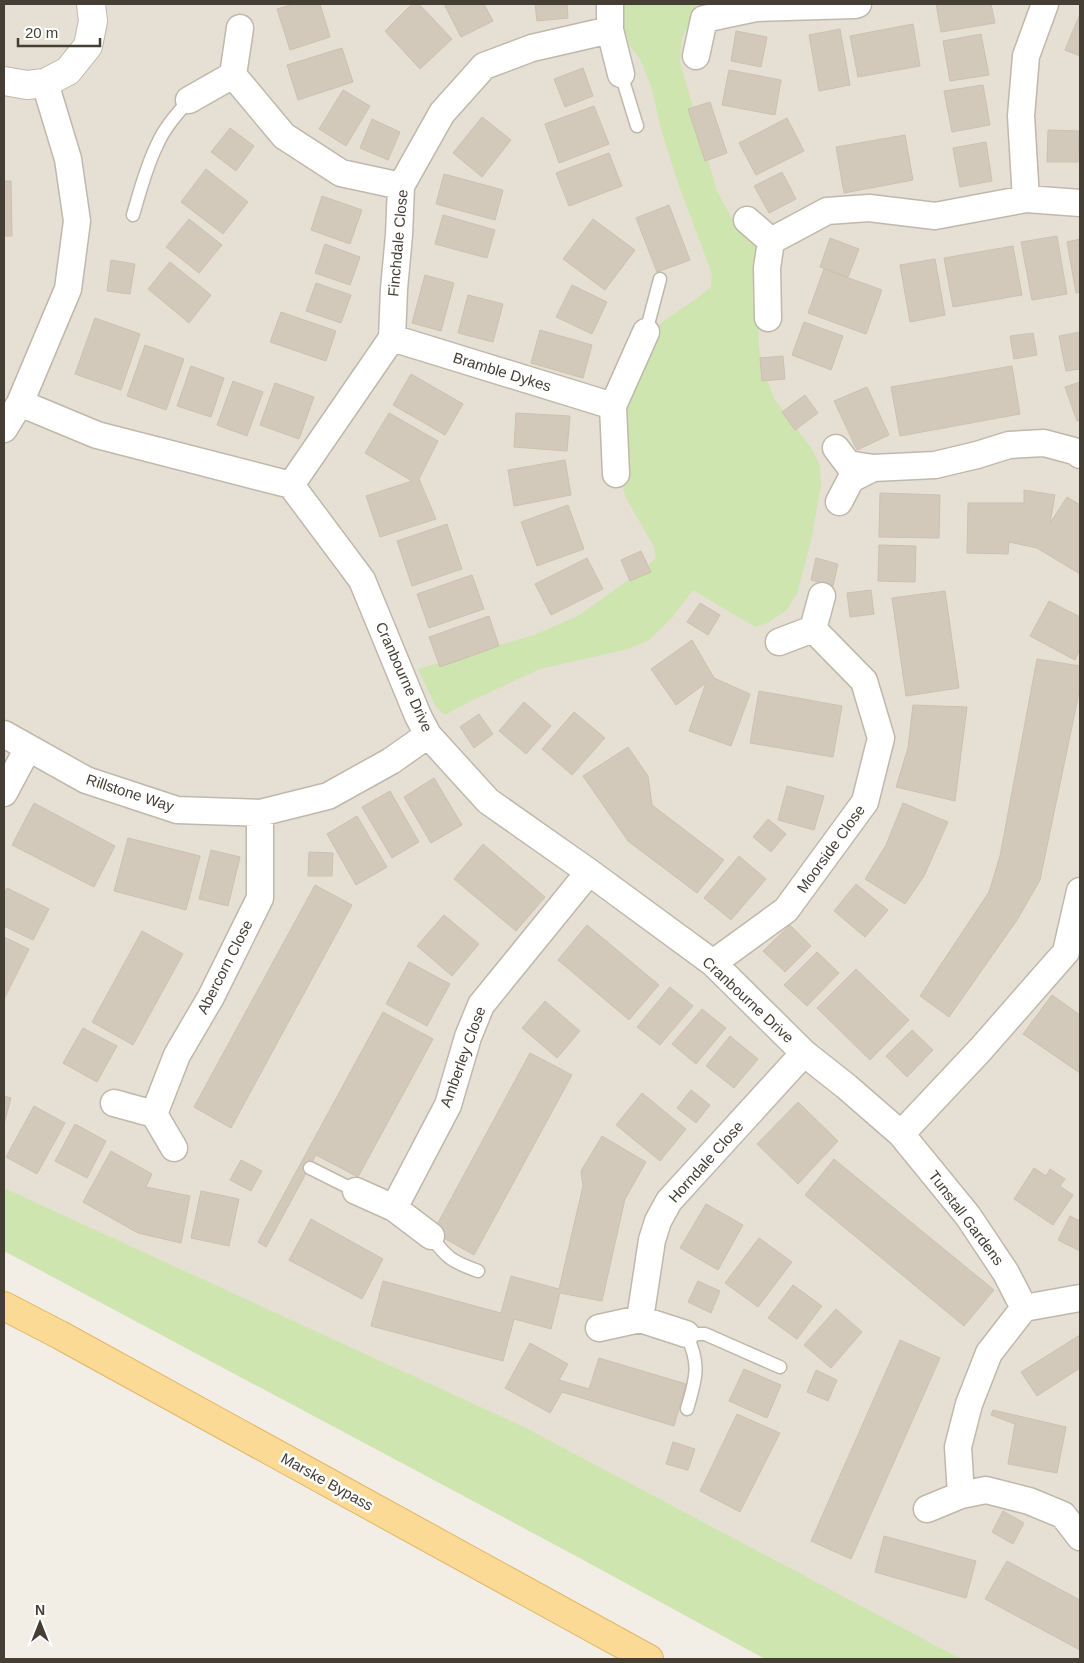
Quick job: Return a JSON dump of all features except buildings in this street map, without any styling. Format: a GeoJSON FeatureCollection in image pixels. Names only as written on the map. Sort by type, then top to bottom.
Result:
{"type":"FeatureCollection","features":[{"type":"Feature","properties":{"kind":"main road","name":"Marske Bypass"},"geometry":{"type":"LineString","coordinates":[[4,1306],[649,1659]]}},
{"type":"Feature","properties":{"kind":"street"},"geometry":{"type":"LineString","coordinates":[[4,81],[27,85],[45,83],[68,71],[88,46],[94,21],[91,4]]}},
{"type":"Feature","properties":{"kind":"street"},"geometry":{"type":"LineString","coordinates":[[610,4],[610,30],[621,74]]}},
{"type":"Feature","properties":{"kind":"street"},"geometry":{"type":"LineString","coordinates":[[696,56],[701,12],[858,4]]}},
{"type":"Feature","properties":{"kind":"street"},"geometry":{"type":"LineString","coordinates":[[1026,198],[1021,116],[1023,86],[1026,56],[1044,4]]}},
{"type":"Feature","properties":{"kind":"street"},"geometry":{"type":"LineString","coordinates":[[240,28],[233,75],[284,136],[341,173],[401,186]]}},
{"type":"Feature","properties":{"kind":"street","name":"Finchdale Close"},"geometry":{"type":"LineString","coordinates":[[392,338],[401,186],[442,113],[484,66],[532,48],[610,30]]}},
{"type":"Feature","properties":{"kind":"street"},"geometry":{"type":"LineString","coordinates":[[189,100],[233,75]]}},
{"type":"Feature","properties":{"kind":"street"},"geometry":{"type":"LineString","coordinates":[[4,428],[20,403],[68,289],[77,221],[68,159],[45,83]]}},
{"type":"Feature","properties":{"kind":"street"},"geometry":{"type":"LineString","coordinates":[[772,241],[827,211],[869,208],[935,216],[1026,198],[1080,203]]}},
{"type":"Feature","properties":{"kind":"street"},"geometry":{"type":"LineString","coordinates":[[747,220],[772,241]]}},
{"type":"Feature","properties":{"kind":"street"},"geometry":{"type":"LineString","coordinates":[[768,318],[768,268],[772,241]]}},
{"type":"Feature","properties":{"kind":"street"},"geometry":{"type":"LineString","coordinates":[[616,474],[613,406],[646,332]]}},
{"type":"Feature","properties":{"kind":"street"},"geometry":{"type":"LineString","coordinates":[[20,403],[97,435],[291,485],[392,338]]}},
{"type":"Feature","properties":{"kind":"street","name":"Bramble Dykes"},"geometry":{"type":"LineString","coordinates":[[392,338],[613,406]]}},
{"type":"Feature","properties":{"kind":"street"},"geometry":{"type":"LineString","coordinates":[[836,448],[848,464],[873,468],[935,465],[1009,445],[1044,443],[1074,451],[1080,455]]}},
{"type":"Feature","properties":{"kind":"street"},"geometry":{"type":"LineString","coordinates":[[840,502],[851,478],[873,468]]}},
{"type":"Feature","properties":{"kind":"street","name":"Cranbourne Drive"},"geometry":{"type":"LineString","coordinates":[[291,485],[362,580],[418,716],[428,735],[488,801],[589,872],[713,964],[804,1053],[847,1086],[901,1134]]}},
{"type":"Feature","properties":{"kind":"street"},"geometry":{"type":"LineString","coordinates":[[779,642],[813,629],[822,596]]}},
{"type":"Feature","properties":{"kind":"street","name":"Moorside Close"},"geometry":{"type":"LineString","coordinates":[[713,964],[786,910],[866,802],[881,738],[864,681],[813,629]]}},
{"type":"Feature","properties":{"kind":"street","name":"Rillstone Way"},"geometry":{"type":"LineString","coordinates":[[4,734],[86,780],[177,810],[260,812],[328,796],[391,761],[428,735]]}},
{"type":"Feature","properties":{"kind":"street"},"geometry":{"type":"LineString","coordinates":[[4,793],[28,748]]}},
{"type":"Feature","properties":{"kind":"street","name":"Abercorn Close"},"geometry":{"type":"LineString","coordinates":[[154,1114],[177,1054],[211,997],[260,898],[260,812]]}},
{"type":"Feature","properties":{"kind":"street","name":"Amberley Close"},"geometry":{"type":"LineString","coordinates":[[394,1208],[448,1105],[468,1037],[480,1005],[589,872]]}},
{"type":"Feature","properties":{"kind":"street"},"geometry":{"type":"LineString","coordinates":[[901,1134],[981,1049],[1073,957],[1080,891]]}},
{"type":"Feature","properties":{"kind":"street","name":"Horndale Close"},"geometry":{"type":"LineString","coordinates":[[640,1319],[652,1240],[658,1221],[669,1201],[804,1053]]}},
{"type":"Feature","properties":{"kind":"street"},"geometry":{"type":"LineString","coordinates":[[114,1103],[154,1114],[174,1148]]}},
{"type":"Feature","properties":{"kind":"street","name":"Tunstall Gardens"},"geometry":{"type":"LineString","coordinates":[[901,1134],[968,1216],[1006,1273],[1024,1308]]}},
{"type":"Feature","properties":{"kind":"street"},"geometry":{"type":"LineString","coordinates":[[356,1191],[394,1208],[431,1236]]}},
{"type":"Feature","properties":{"kind":"street"},"geometry":{"type":"LineString","coordinates":[[961,1495],[958,1447],[969,1404],[989,1353],[1024,1308],[1080,1298]]}},
{"type":"Feature","properties":{"kind":"street"},"geometry":{"type":"LineString","coordinates":[[598,1328],[640,1319],[686,1334]]}},
{"type":"Feature","properties":{"kind":"street"},"geometry":{"type":"LineString","coordinates":[[927,1509],[961,1495],[986,1490],[1029,1501],[1063,1515],[1080,1537]]}},
{"type":"Feature","properties":{"kind":"lane"},"geometry":{"type":"LineString","coordinates":[[621,74],[637,126]]}},
{"type":"Feature","properties":{"kind":"lane"},"geometry":{"type":"LineString","coordinates":[[133,215],[143,179],[157,143],[189,100]]}},
{"type":"Feature","properties":{"kind":"lane"},"geometry":{"type":"LineString","coordinates":[[646,332],[660,279]]}},
{"type":"Feature","properties":{"kind":"lane"},"geometry":{"type":"LineString","coordinates":[[310,1168],[356,1191]]}},
{"type":"Feature","properties":{"kind":"lane"},"geometry":{"type":"LineString","coordinates":[[431,1236],[443,1254],[457,1264],[478,1271]]}},
{"type":"Feature","properties":{"kind":"lane"},"geometry":{"type":"LineString","coordinates":[[687,1409],[696,1379],[693,1348],[686,1334],[705,1334],[780,1368]]}},
{"type":"Feature","properties":{"kind":"shaded area"},"geometry":{"type":"Polygon","coordinates":[[[4,4],[1080,4],[1080,1659],[872,1659],[4,1208],[4,4]]]}},
{"type":"Feature","properties":{"kind":"green space"},"geometry":{"type":"Polygon","coordinates":[[[618,4],[695,4],[697,14],[682,38],[680,62],[717,191],[731,217],[760,250],[758,294],[759,348],[766,377],[775,400],[812,449],[820,466],[821,485],[811,541],[797,594],[786,611],[767,623],[755,627],[693,590],[672,618],[649,640],[628,649],[540,669],[445,715],[436,707],[418,669],[534,635],[578,616],[656,558],[654,547],[625,496],[621,475],[623,418],[653,334],[662,322],[711,287],[712,274],[678,183],[660,126],[652,89],[641,61],[630,46],[621,20],[618,4]]]}},
{"type":"Feature","properties":{"kind":"green space"},"geometry":{"type":"Polygon","coordinates":[[[4,1188],[524,1427],[961,1659],[765,1659],[4,1251],[4,1188]]]}}]}
